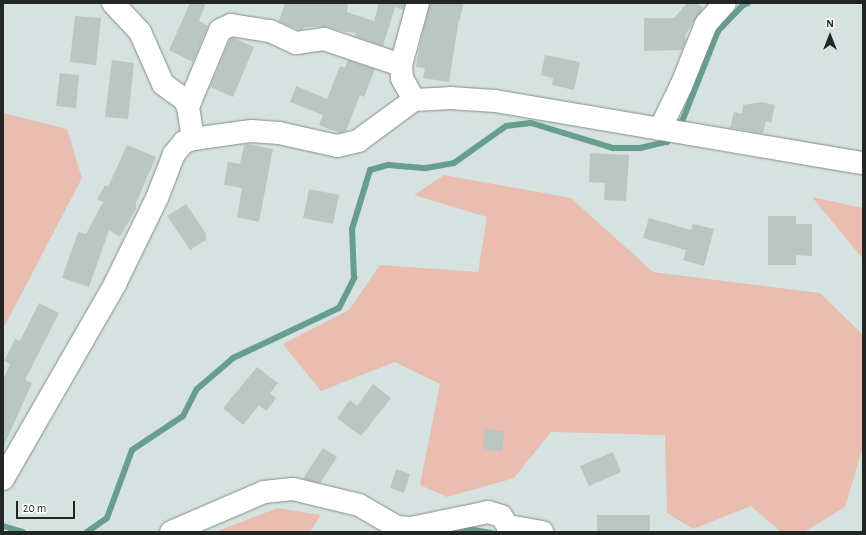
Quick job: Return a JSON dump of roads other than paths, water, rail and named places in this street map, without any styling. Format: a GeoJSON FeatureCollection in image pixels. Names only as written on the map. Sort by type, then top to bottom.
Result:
{"type":"FeatureCollection","features":[{"type":"Feature","properties":{"kind":"street"},"geometry":{"type":"LineString","coordinates":[[113,3],[140,32],[163,84],[184,100],[188,107],[193,139]]}},
{"type":"Feature","properties":{"kind":"street"},"geometry":{"type":"LineString","coordinates":[[414,100],[402,78],[401,65],[418,3]]}},
{"type":"Feature","properties":{"kind":"street"},"geometry":{"type":"LineString","coordinates":[[660,129],[681,86],[706,24],[725,3]]}},
{"type":"Feature","properties":{"kind":"street"},"geometry":{"type":"LineString","coordinates":[[188,107],[220,30],[231,25],[270,31],[296,43],[324,39],[401,65]]}},
{"type":"Feature","properties":{"kind":"street"},"geometry":{"type":"LineString","coordinates":[[3,479],[115,284],[156,198],[174,154],[184,142],[193,139],[251,131],[279,133],[337,146],[358,141],[414,100],[450,98],[495,101],[863,162]]}},
{"type":"Feature","properties":{"kind":"street"},"geometry":{"type":"LineString","coordinates":[[171,532],[264,492],[293,489],[359,505],[397,527],[411,528],[488,512],[501,516],[508,529],[542,532]]}},
{"type":"Feature","properties":{"kind":"waterway"},"geometry":{"type":"LineString","coordinates":[[678,127],[683,119],[718,31],[743,5],[748,3]]}},
{"type":"Feature","properties":{"kind":"waterway"},"geometry":{"type":"LineString","coordinates":[[87,532],[107,518],[132,450],[183,416],[197,389],[233,358],[339,308],[354,278],[352,229],[370,170],[388,165],[426,168],[454,163],[506,126],[531,123],[613,148],[640,148],[667,142],[672,135]]}},
{"type":"Feature","properties":{"kind":"waterway"},"geometry":{"type":"LineString","coordinates":[[3,526],[23,532]]}}]}
